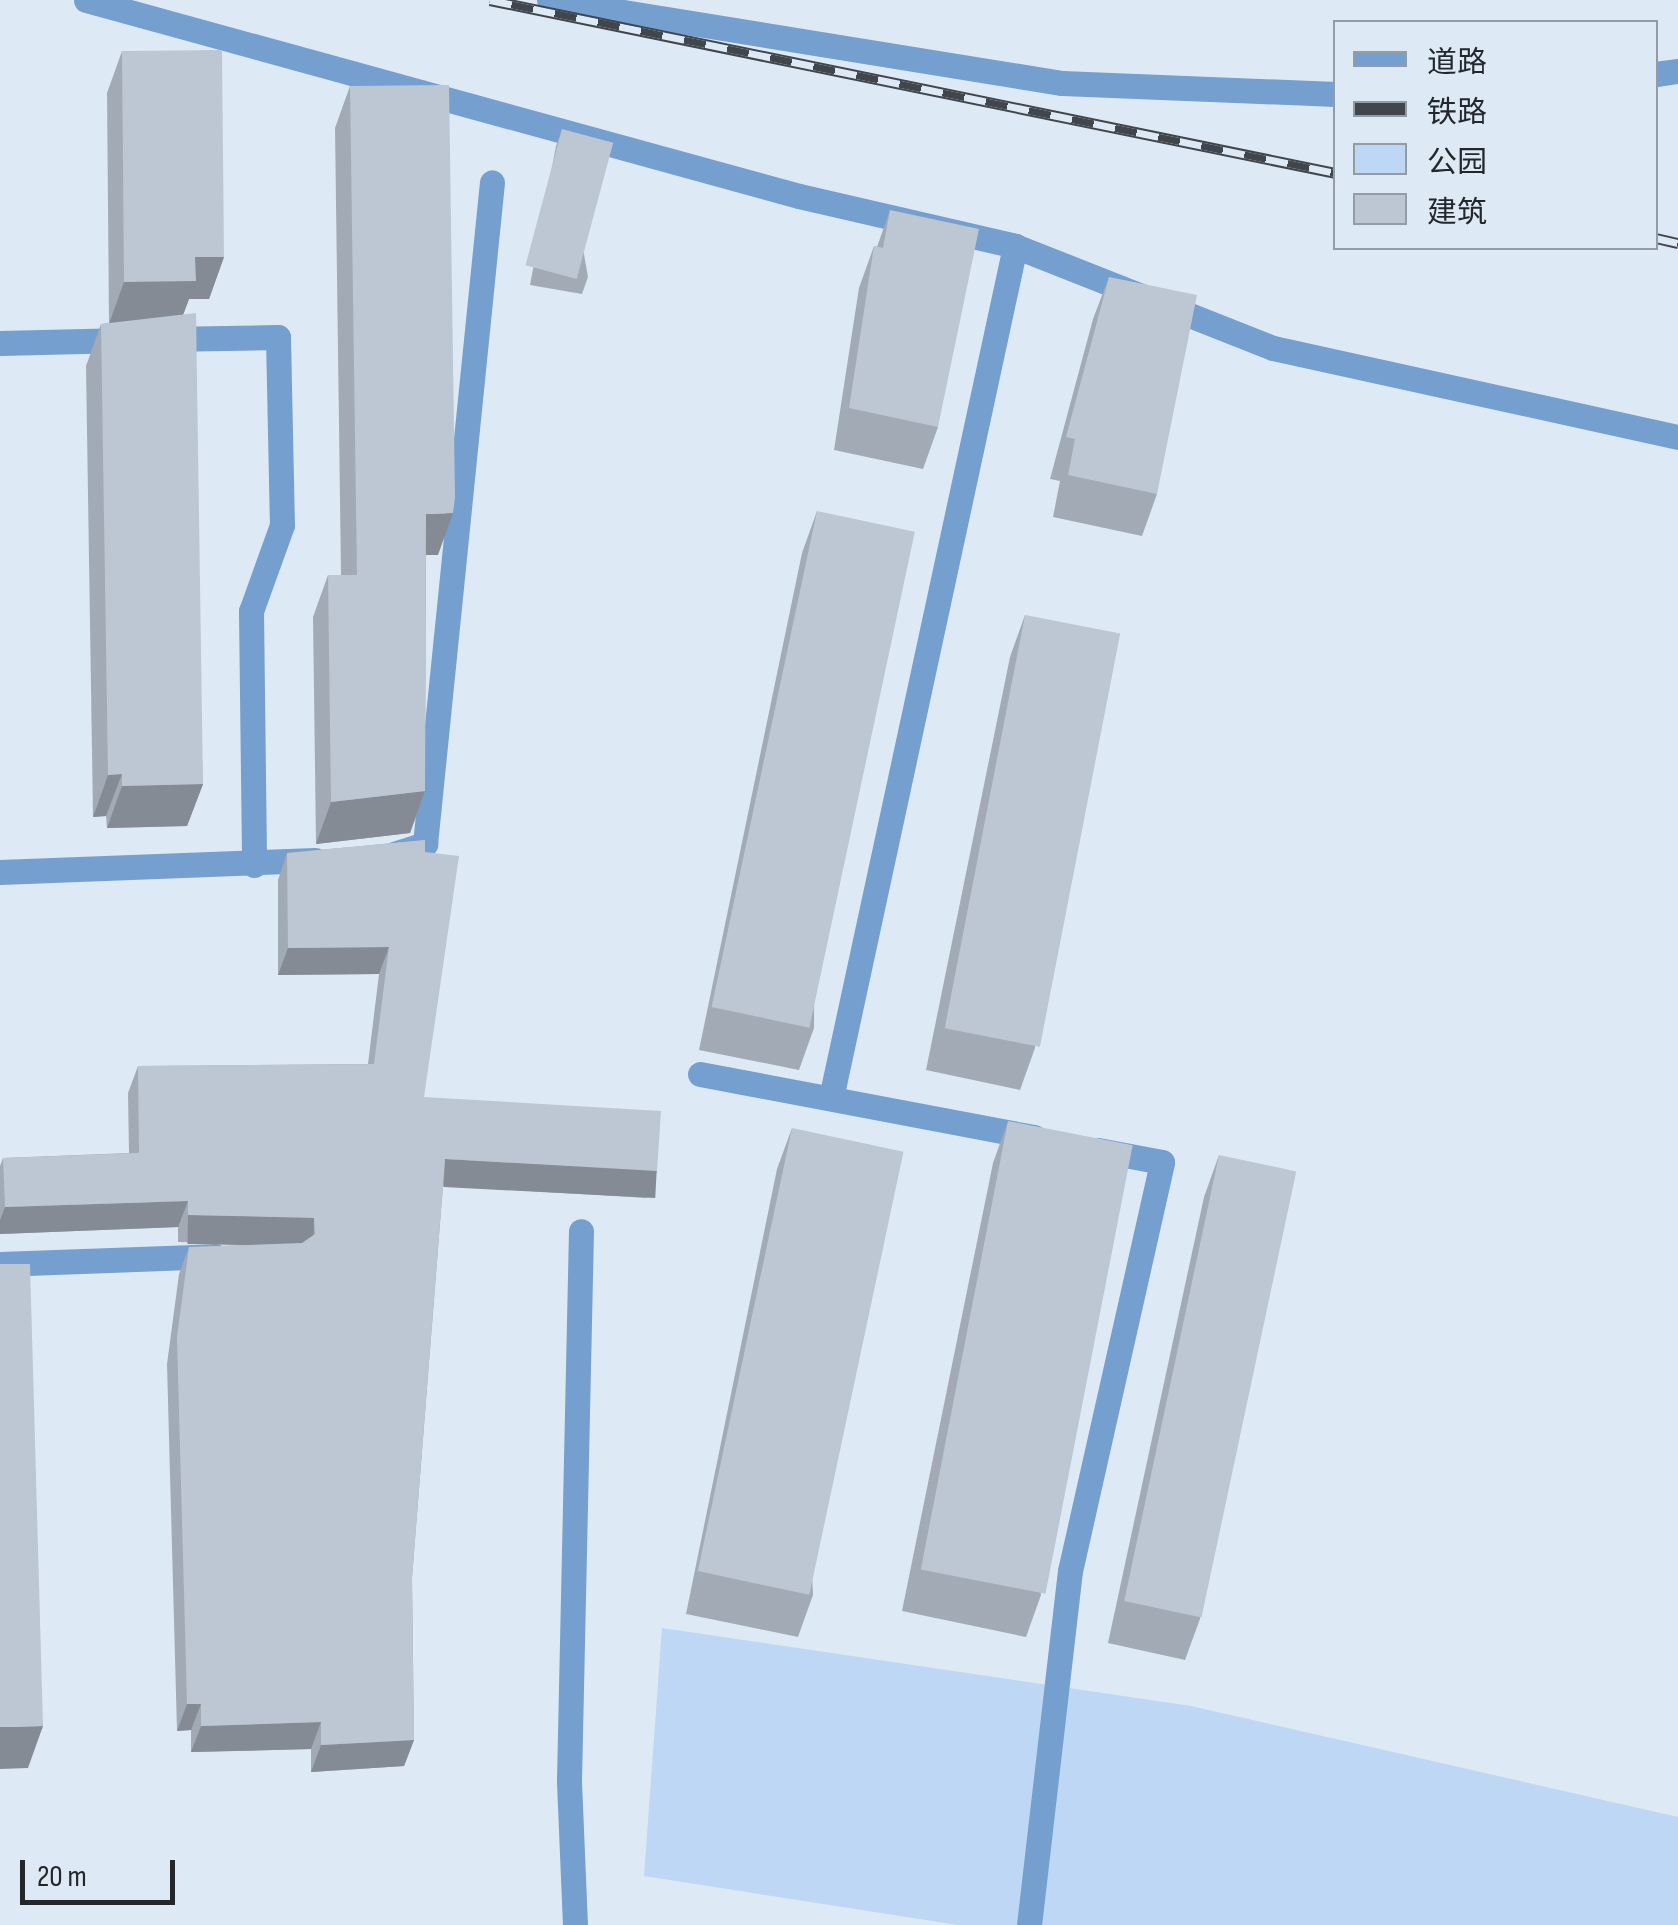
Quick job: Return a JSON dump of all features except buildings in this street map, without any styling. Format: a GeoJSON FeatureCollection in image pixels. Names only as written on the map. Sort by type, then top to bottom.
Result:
{"type":"FeatureCollection","features":[{"type":"Feature","properties":{"kind":"street"},"geometry":{"type":"LineString","coordinates":[[86,0],[799,196],[1014,246],[1274,348],[1678,437]]}},
{"type":"Feature","properties":{"kind":"street"},"geometry":{"type":"LineString","coordinates":[[549,0],[1062,83],[1333,94]]}},
{"type":"Feature","properties":{"kind":"street"},"geometry":{"type":"LineString","coordinates":[[0,872],[254,865],[356,857],[425,844],[480,372],[492,182]]}},
{"type":"Feature","properties":{"kind":"street"},"geometry":{"type":"LineString","coordinates":[[831,1098],[1014,246]]}},
{"type":"Feature","properties":{"kind":"street"},"geometry":{"type":"LineString","coordinates":[[0,343],[278,336],[282,524],[252,611],[254,865]]}},
{"type":"Feature","properties":{"kind":"street"},"geometry":{"type":"LineString","coordinates":[[700,1074],[1162,1162],[1070,1571],[1028,1925]]}},
{"type":"Feature","properties":{"kind":"street"},"geometry":{"type":"LineString","coordinates":[[575,1925],[568,1780],[581,1231]]}},
{"type":"Feature","properties":{"kind":"street"},"geometry":{"type":"LineString","coordinates":[[0,1264],[252,1255]]}},
{"type":"Feature","properties":{"kind":"green space"},"geometry":{"type":"Polygon","coordinates":[[[662,1628],[1191,1706],[1678,1817],[1678,1925],[958,1925],[644,1876],[662,1628]]]}},
{"type":"Feature","properties":{"kind":"railway"},"geometry":{"type":"LineString","coordinates":[[490,0],[1333,172]]}},
{"type":"Feature","properties":{"kind":"railway"},"geometry":{"type":"LineString","coordinates":[[1658,238],[1678,243]]}}]}
